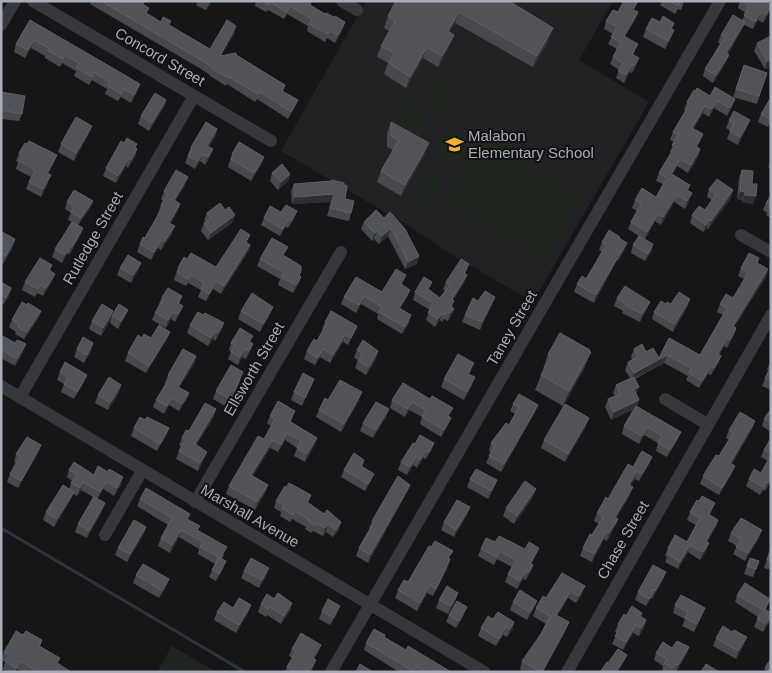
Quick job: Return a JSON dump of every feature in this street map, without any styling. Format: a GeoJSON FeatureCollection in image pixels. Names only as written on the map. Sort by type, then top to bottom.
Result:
{"type":"FeatureCollection","features":[{"type":"Feature","properties":{"kind":"street"},"geometry":{"type":"LineString","coordinates":[[1,25],[15,1]]}},
{"type":"Feature","properties":{"kind":"street","name":"Concord Street"},"geometry":{"type":"LineString","coordinates":[[33,1],[271,141]]}},
{"type":"Feature","properties":{"kind":"street"},"geometry":{"type":"LineString","coordinates":[[342,1],[357,10]]}},
{"type":"Feature","properties":{"kind":"street","name":"Taney Street"},"geometry":{"type":"LineString","coordinates":[[331,672],[720,1]]}},
{"type":"Feature","properties":{"kind":"street","name":"Rutledge Street"},"geometry":{"type":"LineString","coordinates":[[20,397],[194,96]]}},
{"type":"Feature","properties":{"kind":"street"},"geometry":{"type":"LineString","coordinates":[[741,234],[771,252]]}},
{"type":"Feature","properties":{"kind":"street","name":"Ellsworth Street"},"geometry":{"type":"LineString","coordinates":[[195,502],[341,252]]}},
{"type":"Feature","properties":{"kind":"street","name":"Chase Street"},"geometry":{"type":"LineString","coordinates":[[567,672],[771,315]]}},
{"type":"Feature","properties":{"kind":"street","name":"Marshall Avenue"},"geometry":{"type":"LineString","coordinates":[[1,386],[484,672]]}},
{"type":"Feature","properties":{"kind":"street"},"geometry":{"type":"LineString","coordinates":[[665,399],[707,424]]}},
{"type":"Feature","properties":{"kind":"street"},"geometry":{"type":"LineString","coordinates":[[105,535],[142,470]]}},
{"type":"Feature","properties":{"kind":"shaded area","name":"Malabon Elementary School"},"geometry":{"type":"Polygon","coordinates":[[[366,1],[613,1],[579,60],[649,102],[533,302],[281,151],[366,1]]]}},
{"type":"Feature","properties":{"kind":"shaded area"},"geometry":{"type":"Polygon","coordinates":[[[440,76],[453,83],[449,103],[457,114],[454,120],[443,120],[432,105],[434,85],[440,76]]]}},
{"type":"Feature","properties":{"kind":"shaded area"},"geometry":{"type":"Polygon","coordinates":[[[407,95],[412,95],[417,99],[415,108],[425,114],[427,120],[427,126],[417,135],[406,133],[400,123],[401,117],[406,110],[402,101],[407,95]]]}},
{"type":"Feature","properties":{"kind":"shaded area"},"geometry":{"type":"Polygon","coordinates":[[[453,131],[464,134],[472,143],[458,167],[449,166],[442,162],[436,151],[439,139],[453,131]]]}},
{"type":"Feature","properties":{"kind":"shaded area"},"geometry":{"type":"Polygon","coordinates":[[[481,134],[582,193],[581,200],[544,264],[441,204],[481,134]]]}},
{"type":"Feature","properties":{"kind":"shaded area"},"geometry":{"type":"Polygon","coordinates":[[[428,169],[444,178],[427,208],[411,198],[428,169]]]}},
{"type":"Feature","properties":{"kind":"shaded area"},"geometry":{"type":"Polygon","coordinates":[[[172,646],[216,672],[157,672],[172,646]]]}},
{"type":"Feature","properties":{"kind":"building"},"geometry":{"type":"Polygon","coordinates":[[[101,1],[144,1],[142,4],[149,8],[146,13],[161,22],[163,17],[171,21],[169,25],[210,49],[227,20],[236,26],[220,56],[236,53],[236,55],[285,85],[282,91],[298,100],[291,112],[260,92],[258,94],[212,69],[203,61],[101,1]]]}},
{"type":"Feature","properties":{"kind":"building"},"geometry":{"type":"Polygon","coordinates":[[[263,1],[308,1],[311,3],[310,5],[325,14],[335,16],[345,22],[338,35],[330,31],[328,34],[309,24],[312,19],[290,6],[287,12],[270,2],[269,5],[263,1]]]}},
{"type":"Feature","properties":{"kind":"building"},"geometry":{"type":"Polygon","coordinates":[[[396,1],[509,1],[553,28],[537,56],[459,12],[448,31],[454,35],[442,56],[427,47],[410,77],[389,63],[394,53],[381,46],[395,21],[388,16],[396,1]]]}},
{"type":"Feature","properties":{"kind":"building"},"geometry":{"type":"Polygon","coordinates":[[[624,1],[638,1],[633,10],[638,12],[624,36],[638,44],[632,54],[639,58],[626,75],[618,71],[623,63],[613,57],[621,42],[611,37],[617,27],[606,21],[613,10],[618,12],[624,1]]]}},
{"type":"Feature","properties":{"kind":"building"},"geometry":{"type":"Polygon","coordinates":[[[669,1],[681,1],[678,6],[669,1]]]}},
{"type":"Feature","properties":{"kind":"building"},"geometry":{"type":"Polygon","coordinates":[[[742,1],[765,1],[771,7],[766,15],[761,12],[755,22],[744,15],[749,6],[742,1]]]}},
{"type":"Feature","properties":{"kind":"building"},"geometry":{"type":"Polygon","coordinates":[[[733,15],[745,22],[726,53],[729,55],[716,75],[705,69],[725,37],[721,35],[733,15]]]}},
{"type":"Feature","properties":{"kind":"building"},"geometry":{"type":"Polygon","coordinates":[[[663,16],[674,23],[671,29],[674,30],[668,41],[646,29],[652,18],[660,22],[663,16]]]}},
{"type":"Feature","properties":{"kind":"building"},"geometry":{"type":"Polygon","coordinates":[[[30,20],[140,84],[134,95],[123,89],[121,94],[108,86],[110,82],[94,72],[92,77],[77,68],[79,63],[65,55],[63,59],[47,50],[49,48],[34,40],[28,50],[16,44],[30,20]]]}},
{"type":"Feature","properties":{"kind":"building"},"geometry":{"type":"Polygon","coordinates":[[[771,36],[771,59],[767,61],[757,43],[771,36]]]}},
{"type":"Feature","properties":{"kind":"building"},"geometry":{"type":"Polygon","coordinates":[[[744,65],[767,73],[759,96],[736,89],[744,65]]]}},
{"type":"Feature","properties":{"kind":"building"},"geometry":{"type":"Polygon","coordinates":[[[715,87],[735,99],[730,108],[717,101],[712,109],[705,106],[692,128],[703,134],[696,146],[700,149],[691,165],[680,159],[671,174],[690,185],[687,190],[692,193],[687,201],[677,195],[663,217],[658,214],[647,232],[631,222],[641,204],[635,200],[642,188],[656,197],[667,178],[659,173],[675,146],[672,145],[678,135],[673,132],[689,104],[687,102],[694,90],[696,91],[697,88],[710,96],[715,87]]]}},
{"type":"Feature","properties":{"kind":"building"},"geometry":{"type":"Polygon","coordinates":[[[1,92],[25,96],[22,114],[1,110],[1,92]]]}},
{"type":"Feature","properties":{"kind":"building"},"geometry":{"type":"Polygon","coordinates":[[[155,93],[166,100],[152,123],[141,116],[155,93]]]}},
{"type":"Feature","properties":{"kind":"building"},"geometry":{"type":"Polygon","coordinates":[[[771,100],[771,120],[761,114],[771,100]]]}},
{"type":"Feature","properties":{"kind":"building"},"geometry":{"type":"Polygon","coordinates":[[[734,111],[750,120],[740,137],[730,131],[734,124],[729,121],[734,111]]]}},
{"type":"Feature","properties":{"kind":"building"},"geometry":{"type":"Polygon","coordinates":[[[76,117],[92,126],[76,153],[61,144],[76,117]]]}},
{"type":"Feature","properties":{"kind":"building"},"geometry":{"type":"Polygon","coordinates":[[[206,122],[217,129],[207,146],[213,149],[208,157],[202,154],[198,161],[188,156],[191,147],[206,122]]]}},
{"type":"Feature","properties":{"kind":"building"},"geometry":{"type":"Polygon","coordinates":[[[391,122],[429,143],[405,185],[381,171],[399,140],[391,136],[391,122]]]}},
{"type":"Feature","properties":{"kind":"building"},"geometry":{"type":"Polygon","coordinates":[[[127,138],[137,144],[135,147],[137,149],[118,176],[106,168],[121,141],[124,143],[127,138]]]}},
{"type":"Feature","properties":{"kind":"building"},"geometry":{"type":"Polygon","coordinates":[[[29,141],[57,155],[47,173],[51,175],[43,189],[29,182],[35,170],[19,161],[22,155],[19,153],[25,143],[27,144],[29,141]]]}},
{"type":"Feature","properties":{"kind":"building"},"geometry":{"type":"Polygon","coordinates":[[[239,142],[264,157],[254,173],[231,159],[239,142]]]}},
{"type":"Feature","properties":{"kind":"building"},"geometry":{"type":"Polygon","coordinates":[[[282,164],[290,174],[281,182],[272,173],[282,164]]]}},
{"type":"Feature","properties":{"kind":"building"},"geometry":{"type":"Polygon","coordinates":[[[176,170],[188,177],[174,200],[180,204],[169,223],[175,226],[164,242],[161,240],[154,252],[140,244],[163,206],[161,205],[167,194],[164,191],[176,170]]]}},
{"type":"Feature","properties":{"kind":"building"},"geometry":{"type":"Polygon","coordinates":[[[742,170],[753,171],[752,184],[757,184],[756,196],[745,195],[745,192],[740,191],[742,170]]]}},
{"type":"Feature","properties":{"kind":"building"},"geometry":{"type":"Polygon","coordinates":[[[717,179],[733,190],[711,221],[709,220],[706,225],[692,215],[699,206],[705,210],[716,194],[709,189],[717,179]]]}},
{"type":"Feature","properties":{"kind":"building"},"geometry":{"type":"Polygon","coordinates":[[[332,180],[344,183],[347,186],[345,199],[354,201],[351,213],[330,208],[334,194],[295,197],[294,184],[332,180]]]}},
{"type":"Feature","properties":{"kind":"building"},"geometry":{"type":"Polygon","coordinates":[[[74,190],[93,201],[81,218],[71,212],[75,206],[67,202],[74,190]]]}},
{"type":"Feature","properties":{"kind":"building"},"geometry":{"type":"Polygon","coordinates":[[[771,195],[771,209],[768,208],[770,205],[766,203],[771,195]]]}},
{"type":"Feature","properties":{"kind":"building"},"geometry":{"type":"Polygon","coordinates":[[[220,203],[225,210],[229,207],[235,215],[211,233],[204,223],[211,218],[207,213],[220,203]]]}},
{"type":"Feature","properties":{"kind":"building"},"geometry":{"type":"Polygon","coordinates":[[[286,205],[297,211],[291,221],[288,219],[283,229],[264,218],[270,206],[281,212],[286,205]]]}},
{"type":"Feature","properties":{"kind":"building"},"geometry":{"type":"Polygon","coordinates":[[[376,210],[384,218],[390,212],[405,229],[419,256],[408,262],[391,228],[382,236],[377,231],[375,233],[364,222],[376,210]]]}},
{"type":"Feature","properties":{"kind":"building"},"geometry":{"type":"Polygon","coordinates":[[[72,222],[83,228],[65,255],[55,249],[72,222]]]}},
{"type":"Feature","properties":{"kind":"building"},"geometry":{"type":"Polygon","coordinates":[[[241,229],[250,235],[246,242],[250,245],[224,286],[216,281],[209,294],[201,289],[204,283],[191,275],[188,279],[177,272],[184,257],[187,259],[191,253],[216,267],[241,229]]]}},
{"type":"Feature","properties":{"kind":"building"},"geometry":{"type":"Polygon","coordinates":[[[609,230],[627,243],[596,295],[577,284],[582,276],[586,279],[592,269],[606,245],[602,242],[609,230]]]}},
{"type":"Feature","properties":{"kind":"building"},"geometry":{"type":"Polygon","coordinates":[[[2,232],[15,239],[6,256],[1,253],[2,232]]]}},
{"type":"Feature","properties":{"kind":"building"},"geometry":{"type":"Polygon","coordinates":[[[639,236],[653,244],[648,254],[633,245],[639,236]]]}},
{"type":"Feature","properties":{"kind":"building"},"geometry":{"type":"Polygon","coordinates":[[[272,238],[288,247],[283,255],[301,266],[299,276],[301,277],[296,285],[281,277],[284,272],[260,259],[272,238]]]}},
{"type":"Feature","properties":{"kind":"building"},"geometry":{"type":"Polygon","coordinates":[[[749,253],[759,258],[757,263],[768,269],[733,326],[736,328],[730,340],[727,338],[718,354],[721,356],[714,368],[711,366],[702,381],[689,373],[691,368],[667,355],[634,373],[628,362],[638,357],[634,349],[642,344],[646,352],[653,348],[659,358],[669,338],[700,355],[727,308],[720,304],[726,294],[733,298],[748,273],[741,268],[749,253]]]}},
{"type":"Feature","properties":{"kind":"building"},"geometry":{"type":"Polygon","coordinates":[[[128,255],[141,263],[133,275],[120,268],[128,255]]]}},
{"type":"Feature","properties":{"kind":"building"},"geometry":{"type":"Polygon","coordinates":[[[40,258],[52,265],[49,270],[55,274],[46,288],[40,285],[38,289],[25,282],[40,258]]]}},
{"type":"Feature","properties":{"kind":"building"},"geometry":{"type":"Polygon","coordinates":[[[461,259],[469,264],[464,273],[467,275],[452,299],[454,301],[451,306],[454,309],[450,313],[447,311],[445,315],[442,313],[438,319],[428,313],[433,303],[415,292],[424,277],[432,282],[428,289],[440,298],[450,285],[446,282],[461,259]]]}},
{"type":"Feature","properties":{"kind":"building"},"geometry":{"type":"Polygon","coordinates":[[[396,269],[406,275],[401,284],[410,290],[399,308],[411,315],[405,327],[379,312],[382,307],[364,296],[359,305],[344,297],[356,277],[382,292],[396,269]]]}},
{"type":"Feature","properties":{"kind":"building"},"geometry":{"type":"Polygon","coordinates":[[[1,282],[11,288],[6,298],[1,295],[1,282]]]}},
{"type":"Feature","properties":{"kind":"building"},"geometry":{"type":"Polygon","coordinates":[[[625,286],[650,302],[642,314],[625,305],[617,298],[625,286]]]}},
{"type":"Feature","properties":{"kind":"building"},"geometry":{"type":"Polygon","coordinates":[[[168,288],[182,296],[178,303],[183,306],[178,314],[173,312],[168,320],[155,313],[168,288]]]}},
{"type":"Feature","properties":{"kind":"building"},"geometry":{"type":"Polygon","coordinates":[[[485,291],[495,297],[482,322],[465,315],[473,298],[478,301],[485,291]]]}},
{"type":"Feature","properties":{"kind":"building"},"geometry":{"type":"Polygon","coordinates":[[[679,292],[690,299],[675,324],[654,312],[661,301],[671,304],[679,292]]]}},
{"type":"Feature","properties":{"kind":"building"},"geometry":{"type":"Polygon","coordinates":[[[252,293],[273,307],[263,324],[241,311],[252,293]]]}},
{"type":"Feature","properties":{"kind":"building"},"geometry":{"type":"Polygon","coordinates":[[[22,302],[27,305],[28,303],[41,311],[27,332],[18,327],[19,324],[12,320],[22,302]]]}},
{"type":"Feature","properties":{"kind":"building"},"geometry":{"type":"Polygon","coordinates":[[[102,304],[113,311],[103,328],[92,321],[102,304]]]}},
{"type":"Feature","properties":{"kind":"building"},"geometry":{"type":"Polygon","coordinates":[[[119,304],[128,310],[121,321],[112,316],[119,304]]]}},
{"type":"Feature","properties":{"kind":"building"},"geometry":{"type":"Polygon","coordinates":[[[331,311],[357,326],[351,338],[345,335],[333,355],[323,349],[318,358],[307,351],[314,339],[317,341],[331,311]]]}},
{"type":"Feature","properties":{"kind":"building"},"geometry":{"type":"Polygon","coordinates":[[[198,312],[203,315],[205,313],[224,323],[218,333],[215,332],[211,338],[190,325],[198,312]]]}},
{"type":"Feature","properties":{"kind":"building"},"geometry":{"type":"Polygon","coordinates":[[[159,325],[170,332],[149,366],[128,353],[138,335],[142,338],[144,334],[151,338],[159,325]]]}},
{"type":"Feature","properties":{"kind":"building"},"geometry":{"type":"Polygon","coordinates":[[[240,328],[253,336],[249,341],[253,344],[249,351],[245,349],[240,357],[231,352],[235,345],[231,343],[240,328]]]}},
{"type":"Feature","properties":{"kind":"building"},"geometry":{"type":"Polygon","coordinates":[[[560,333],[591,352],[569,391],[541,375],[551,356],[548,354],[560,333]]]}},
{"type":"Feature","properties":{"kind":"building"},"geometry":{"type":"Polygon","coordinates":[[[1,335],[15,343],[17,340],[26,344],[17,359],[1,349],[1,335]]]}},
{"type":"Feature","properties":{"kind":"building"},"geometry":{"type":"Polygon","coordinates":[[[83,337],[93,343],[87,355],[77,349],[83,337]]]}},
{"type":"Feature","properties":{"kind":"building"},"geometry":{"type":"Polygon","coordinates":[[[363,340],[378,351],[369,367],[358,361],[362,353],[357,350],[363,340]]]}},
{"type":"Feature","properties":{"kind":"building"},"geometry":{"type":"Polygon","coordinates":[[[183,349],[196,356],[178,387],[189,393],[182,404],[172,398],[167,406],[156,400],[170,377],[168,375],[183,349]]]}},
{"type":"Feature","properties":{"kind":"building"},"geometry":{"type":"Polygon","coordinates":[[[458,354],[474,363],[468,374],[475,377],[467,392],[444,379],[458,354]]]}},
{"type":"Feature","properties":{"kind":"building"},"geometry":{"type":"Polygon","coordinates":[[[65,362],[87,375],[77,392],[64,384],[68,378],[60,372],[65,362]]]}},
{"type":"Feature","properties":{"kind":"building"},"geometry":{"type":"Polygon","coordinates":[[[231,365],[243,372],[234,391],[232,390],[228,398],[216,391],[231,365]]]}},
{"type":"Feature","properties":{"kind":"building"},"geometry":{"type":"Polygon","coordinates":[[[771,368],[771,381],[765,378],[771,368]]]}},
{"type":"Feature","properties":{"kind":"building"},"geometry":{"type":"Polygon","coordinates":[[[303,373],[314,379],[305,398],[294,392],[303,373]]]}},
{"type":"Feature","properties":{"kind":"building"},"geometry":{"type":"Polygon","coordinates":[[[109,377],[121,385],[110,403],[98,395],[109,377]]]}},
{"type":"Feature","properties":{"kind":"building"},"geometry":{"type":"Polygon","coordinates":[[[634,377],[639,387],[634,389],[639,400],[614,412],[608,399],[620,394],[616,385],[634,377]]]}},
{"type":"Feature","properties":{"kind":"building"},"geometry":{"type":"Polygon","coordinates":[[[340,380],[362,392],[344,424],[319,410],[325,398],[328,400],[340,380]]]}},
{"type":"Feature","properties":{"kind":"building"},"geometry":{"type":"Polygon","coordinates":[[[403,383],[430,399],[432,396],[453,408],[448,416],[451,418],[444,430],[422,417],[426,410],[412,402],[408,409],[392,400],[403,383]]]}},
{"type":"Feature","properties":{"kind":"building"},"geometry":{"type":"Polygon","coordinates":[[[519,394],[538,405],[504,464],[489,456],[495,445],[491,443],[506,423],[509,425],[519,407],[513,404],[519,394]]]}},
{"type":"Feature","properties":{"kind":"building"},"geometry":{"type":"Polygon","coordinates":[[[278,401],[295,411],[289,421],[317,438],[307,454],[297,448],[301,441],[287,433],[281,445],[273,440],[251,475],[268,485],[257,502],[229,486],[258,436],[264,439],[275,419],[270,416],[278,401]]]}},
{"type":"Feature","properties":{"kind":"building"},"geometry":{"type":"Polygon","coordinates":[[[376,402],[389,409],[376,430],[363,423],[376,402]]]}},
{"type":"Feature","properties":{"kind":"building"},"geometry":{"type":"Polygon","coordinates":[[[205,403],[216,409],[195,444],[207,452],[200,463],[179,451],[185,440],[182,438],[186,430],[189,431],[205,403]]]}},
{"type":"Feature","properties":{"kind":"building"},"geometry":{"type":"Polygon","coordinates":[[[565,404],[589,418],[568,454],[544,440],[565,404]]]}},
{"type":"Feature","properties":{"kind":"building"},"geometry":{"type":"Polygon","coordinates":[[[636,406],[681,432],[670,450],[658,443],[662,436],[647,427],[642,436],[624,426],[636,406]]]}},
{"type":"Feature","properties":{"kind":"building"},"geometry":{"type":"Polygon","coordinates":[[[771,409],[771,422],[764,419],[771,409]]]}},
{"type":"Feature","properties":{"kind":"building"},"geometry":{"type":"Polygon","coordinates":[[[740,412],[755,421],[730,463],[735,466],[722,488],[703,476],[716,455],[719,456],[733,433],[729,430],[740,412]]]}},
{"type":"Feature","properties":{"kind":"building"},"geometry":{"type":"Polygon","coordinates":[[[140,417],[145,420],[147,417],[169,428],[160,444],[134,428],[140,417]]]}},
{"type":"Feature","properties":{"kind":"building"},"geometry":{"type":"Polygon","coordinates":[[[420,435],[434,443],[429,452],[426,450],[420,460],[416,457],[410,467],[401,462],[420,435]]]}},
{"type":"Feature","properties":{"kind":"building"},"geometry":{"type":"Polygon","coordinates":[[[27,437],[41,445],[21,481],[10,474],[20,456],[16,454],[27,437]]]}},
{"type":"Feature","properties":{"kind":"building"},"geometry":{"type":"Polygon","coordinates":[[[771,438],[771,453],[764,450],[771,438]]]}},
{"type":"Feature","properties":{"kind":"building"},"geometry":{"type":"Polygon","coordinates":[[[642,451],[652,457],[642,474],[637,471],[629,485],[633,487],[615,517],[618,519],[609,533],[607,531],[594,554],[583,548],[590,534],[592,535],[603,517],[597,513],[606,497],[608,499],[628,464],[633,467],[642,451]]]}},
{"type":"Feature","properties":{"kind":"building"},"geometry":{"type":"Polygon","coordinates":[[[354,453],[364,460],[361,466],[374,474],[368,484],[344,470],[354,453]]]}},
{"type":"Feature","properties":{"kind":"building"},"geometry":{"type":"Polygon","coordinates":[[[771,455],[771,478],[763,487],[749,479],[754,469],[761,473],[771,455]]]}},
{"type":"Feature","properties":{"kind":"building"},"geometry":{"type":"Polygon","coordinates":[[[74,462],[94,475],[98,466],[108,472],[109,469],[123,477],[117,488],[106,482],[100,492],[83,482],[80,488],[71,483],[77,474],[69,470],[74,462]]]}},
{"type":"Feature","properties":{"kind":"building"},"geometry":{"type":"Polygon","coordinates":[[[476,469],[497,480],[491,491],[470,479],[476,469]]]}},
{"type":"Feature","properties":{"kind":"building"},"geometry":{"type":"Polygon","coordinates":[[[398,476],[410,485],[370,555],[359,548],[398,476]]]}},
{"type":"Feature","properties":{"kind":"building"},"geometry":{"type":"Polygon","coordinates":[[[525,481],[536,489],[517,516],[506,508],[525,481]]]}},
{"type":"Feature","properties":{"kind":"building"},"geometry":{"type":"Polygon","coordinates":[[[289,483],[311,495],[307,502],[324,514],[327,510],[341,522],[336,530],[328,524],[325,528],[316,523],[314,526],[309,520],[295,511],[293,515],[282,508],[284,505],[276,501],[289,483]]]}},
{"type":"Feature","properties":{"kind":"building"},"geometry":{"type":"Polygon","coordinates":[[[63,485],[74,492],[57,519],[46,512],[63,485]]]}},
{"type":"Feature","properties":{"kind":"building"},"geometry":{"type":"Polygon","coordinates":[[[146,488],[190,514],[187,519],[200,526],[197,530],[227,547],[220,558],[226,561],[219,574],[212,570],[219,557],[200,547],[203,542],[181,530],[172,545],[161,538],[172,518],[140,499],[146,488]]]}},
{"type":"Feature","properties":{"kind":"building"},"geometry":{"type":"Polygon","coordinates":[[[702,496],[715,503],[708,514],[718,520],[706,541],[709,543],[703,552],[690,545],[680,562],[668,554],[670,549],[668,548],[675,535],[687,542],[700,518],[690,512],[697,500],[699,501],[702,496]]]}},
{"type":"Feature","properties":{"kind":"building"},"geometry":{"type":"Polygon","coordinates":[[[94,497],[105,503],[89,531],[78,524],[94,497]]]}},
{"type":"Feature","properties":{"kind":"building"},"geometry":{"type":"Polygon","coordinates":[[[457,500],[470,507],[456,530],[444,522],[457,500]]]}},
{"type":"Feature","properties":{"kind":"building"},"geometry":{"type":"Polygon","coordinates":[[[741,518],[762,530],[748,553],[736,547],[741,539],[731,533],[741,518]]]}},
{"type":"Feature","properties":{"kind":"building"},"geometry":{"type":"Polygon","coordinates":[[[134,520],[146,527],[130,554],[118,548],[134,520]]]}},
{"type":"Feature","properties":{"kind":"building"},"geometry":{"type":"Polygon","coordinates":[[[499,536],[525,549],[529,542],[539,548],[530,564],[533,565],[528,573],[526,571],[520,581],[508,574],[516,560],[500,551],[497,557],[481,549],[486,538],[495,542],[499,536]]]}},
{"type":"Feature","properties":{"kind":"building"},"geometry":{"type":"Polygon","coordinates":[[[435,541],[453,551],[448,558],[450,559],[436,589],[430,585],[420,603],[398,590],[404,580],[408,582],[429,546],[431,547],[435,541]]]}},
{"type":"Feature","properties":{"kind":"building"},"geometry":{"type":"Polygon","coordinates":[[[771,548],[771,562],[767,560],[771,548]]]}},
{"type":"Feature","properties":{"kind":"building"},"geometry":{"type":"Polygon","coordinates":[[[251,558],[269,568],[262,580],[244,571],[251,558]]]}},
{"type":"Feature","properties":{"kind":"building"},"geometry":{"type":"Polygon","coordinates":[[[750,558],[759,561],[756,569],[747,566],[750,558]]]}},
{"type":"Feature","properties":{"kind":"building"},"geometry":{"type":"Polygon","coordinates":[[[143,564],[169,579],[162,591],[136,575],[143,564]]]}},
{"type":"Feature","properties":{"kind":"building"},"geometry":{"type":"Polygon","coordinates":[[[653,565],[666,572],[649,599],[638,592],[653,565]]]}},
{"type":"Feature","properties":{"kind":"building"},"geometry":{"type":"Polygon","coordinates":[[[562,573],[585,586],[579,596],[571,591],[556,615],[569,622],[542,672],[540,672],[522,661],[541,634],[550,616],[536,608],[543,596],[546,598],[562,573]]]}},
{"type":"Feature","properties":{"kind":"building"},"geometry":{"type":"Polygon","coordinates":[[[745,583],[770,599],[764,609],[771,613],[771,617],[766,624],[757,619],[763,610],[737,595],[745,583]]]}},
{"type":"Feature","properties":{"kind":"building"},"geometry":{"type":"Polygon","coordinates":[[[447,586],[458,593],[451,606],[439,600],[447,586]]]}},
{"type":"Feature","properties":{"kind":"building"},"geometry":{"type":"Polygon","coordinates":[[[520,590],[537,601],[530,612],[513,602],[520,590]]]}},
{"type":"Feature","properties":{"kind":"building"},"geometry":{"type":"Polygon","coordinates":[[[278,593],[292,603],[284,616],[270,607],[268,609],[261,604],[267,594],[274,599],[278,593]]]}},
{"type":"Feature","properties":{"kind":"building"},"geometry":{"type":"Polygon","coordinates":[[[681,595],[705,608],[697,624],[685,618],[688,612],[675,605],[681,595]]]}},
{"type":"Feature","properties":{"kind":"building"},"geometry":{"type":"Polygon","coordinates":[[[239,598],[251,605],[239,625],[217,612],[224,602],[233,608],[239,598]]]}},
{"type":"Feature","properties":{"kind":"building"},"geometry":{"type":"Polygon","coordinates":[[[328,599],[340,606],[333,618],[322,611],[328,599]]]}},
{"type":"Feature","properties":{"kind":"building"},"geometry":{"type":"Polygon","coordinates":[[[457,601],[467,607],[459,621],[449,615],[457,601]]]}},
{"type":"Feature","properties":{"kind":"building"},"geometry":{"type":"Polygon","coordinates":[[[632,606],[642,613],[640,616],[646,620],[641,628],[636,625],[626,642],[615,636],[621,626],[618,624],[632,606]]]}},
{"type":"Feature","properties":{"kind":"building"},"geometry":{"type":"Polygon","coordinates":[[[498,612],[514,622],[510,629],[506,627],[499,639],[481,628],[488,616],[493,619],[498,612]]]}},
{"type":"Feature","properties":{"kind":"building"},"geometry":{"type":"Polygon","coordinates":[[[723,626],[732,632],[734,630],[747,637],[738,651],[716,638],[723,626]]]}},
{"type":"Feature","properties":{"kind":"building"},"geometry":{"type":"Polygon","coordinates":[[[374,629],[406,650],[408,646],[451,672],[424,672],[416,667],[413,671],[366,643],[374,629]]]}},
{"type":"Feature","properties":{"kind":"building"},"geometry":{"type":"Polygon","coordinates":[[[16,631],[23,635],[26,631],[42,640],[39,646],[60,658],[57,663],[71,672],[39,672],[20,661],[16,668],[5,661],[9,655],[4,652],[16,631]]]}},
{"type":"Feature","properties":{"kind":"building"},"geometry":{"type":"Polygon","coordinates":[[[301,633],[321,645],[313,658],[316,660],[309,672],[295,672],[287,667],[296,651],[292,649],[301,633]]]}},
{"type":"Feature","properties":{"kind":"building"},"geometry":{"type":"Polygon","coordinates":[[[677,641],[689,647],[678,665],[675,664],[673,668],[664,663],[667,659],[656,653],[663,642],[672,648],[677,641]]]}},
{"type":"Feature","properties":{"kind":"building"},"geometry":{"type":"Polygon","coordinates":[[[618,649],[627,655],[616,672],[600,672],[608,663],[618,649]]]}},
{"type":"Feature","properties":{"kind":"building"},"geometry":{"type":"Polygon","coordinates":[[[771,658],[771,672],[765,668],[771,658]]]}},
{"type":"Feature","properties":{"kind":"building"},"geometry":{"type":"Polygon","coordinates":[[[360,664],[373,672],[356,672],[360,664]]]}},
{"type":"Feature","properties":{"kind":"building"},"geometry":{"type":"Polygon","coordinates":[[[706,664],[719,672],[701,672],[706,664]]]}},
{"type":"Feature","properties":{"kind":"waterway"},"geometry":{"type":"LineString","coordinates":[[1,528],[245,672]]}},
{"type":"Feature","properties":{"kind":"place","name":"Malabon Elementary School"},"geometry":{"type":"Point","coordinates":[454,145]}}]}
